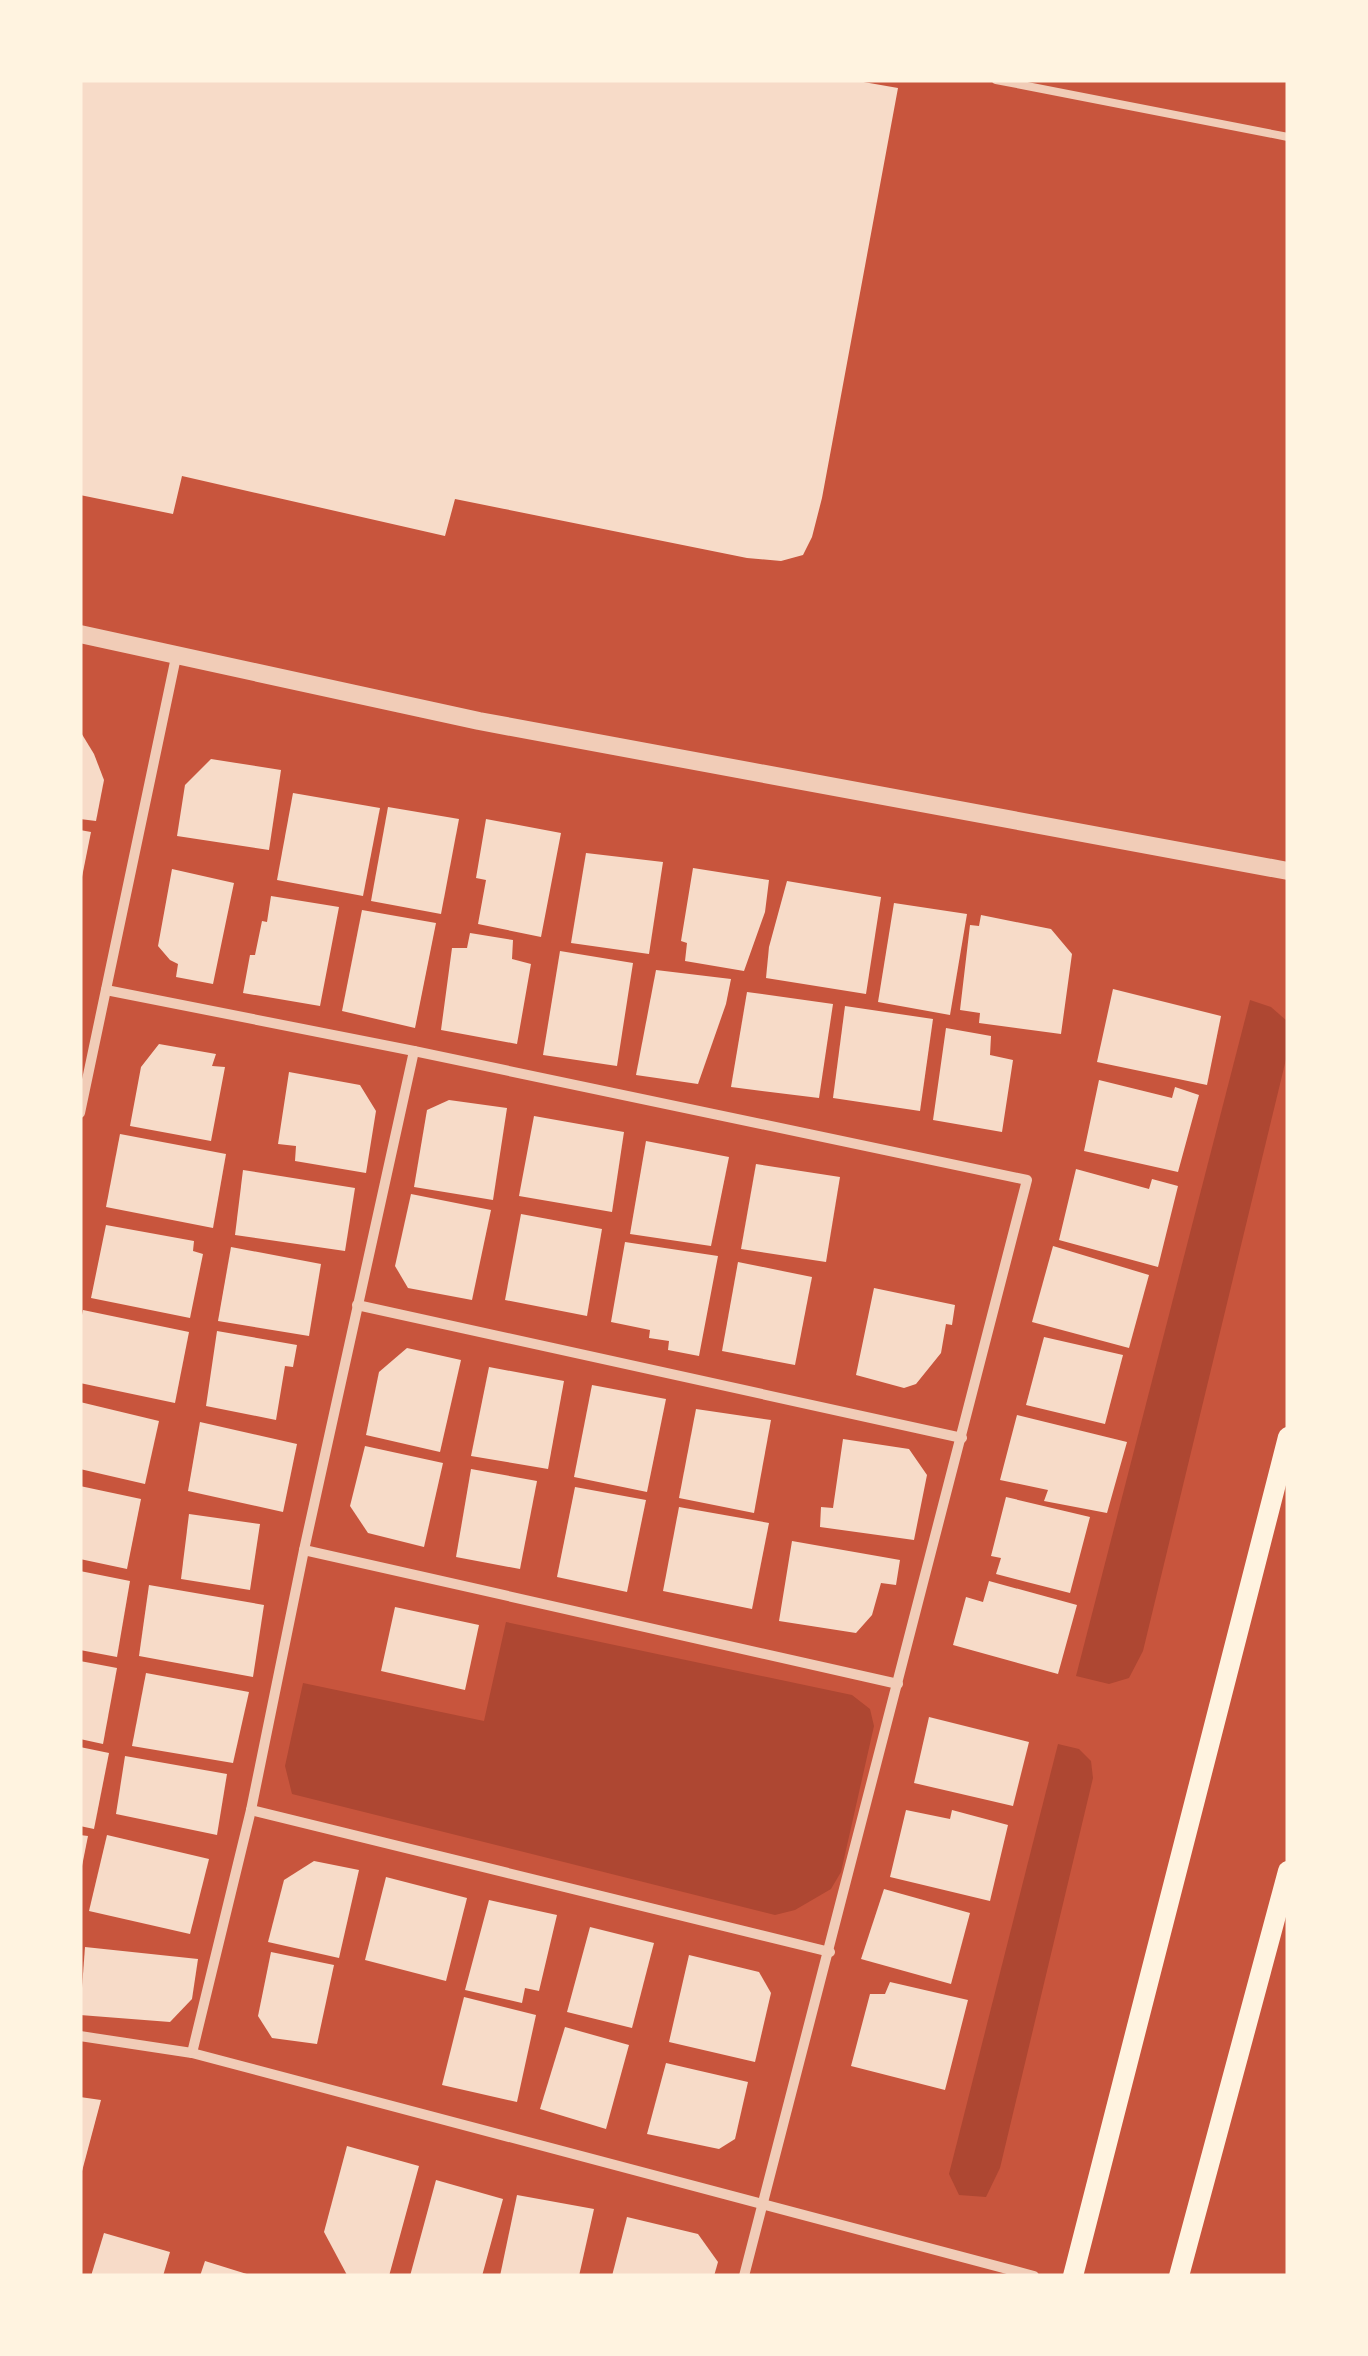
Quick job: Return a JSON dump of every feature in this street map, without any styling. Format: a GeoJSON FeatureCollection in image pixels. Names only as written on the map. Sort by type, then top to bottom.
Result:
{"type":"FeatureCollection","features":[{"type":"Feature","properties":{"kind":"main road"},"geometry":{"type":"LineString","coordinates":[[1073,2276],[1288,1437]]}},
{"type":"Feature","properties":{"kind":"main road"},"geometry":{"type":"LineString","coordinates":[[1179,2276],[1288,1871]]}},
{"type":"Feature","properties":{"kind":"street"},"geometry":{"type":"LineString","coordinates":[[80,634],[499,725],[1288,871]]}},
{"type":"Feature","properties":{"kind":"street"},"geometry":{"type":"LineString","coordinates":[[80,1113],[176,657]]}},
{"type":"Feature","properties":{"kind":"street"},"geometry":{"type":"LineString","coordinates":[[106,990],[1028,1180],[744,2276]]}},
{"type":"Feature","properties":{"kind":"street"},"geometry":{"type":"LineString","coordinates":[[192,2053],[252,1810],[304,1550],[414,1051]]}},
{"type":"Feature","properties":{"kind":"street"},"geometry":{"type":"LineString","coordinates":[[358,1305],[962,1438]]}},
{"type":"Feature","properties":{"kind":"street"},"geometry":{"type":"LineString","coordinates":[[304,1550],[898,1684]]}},
{"type":"Feature","properties":{"kind":"street"},"geometry":{"type":"LineString","coordinates":[[252,1810],[830,1952]]}},
{"type":"Feature","properties":{"kind":"street"},"geometry":{"type":"LineString","coordinates":[[80,2036],[192,2053],[1034,2276]]}},
{"type":"Feature","properties":{"kind":"lane"},"geometry":{"type":"LineString","coordinates":[[996,80],[1288,137]]}},
{"type":"Feature","properties":{"kind":"shaded area"},"geometry":{"type":"Polygon","coordinates":[[[1250,1000],[1271,1007],[1287,1021],[1288,1051],[1143,1651],[1129,1678],[1109,1684],[1076,1676],[1250,1000]]]}},
{"type":"Feature","properties":{"kind":"shaded area"},"geometry":{"type":"Polygon","coordinates":[[[506,1622],[852,1695],[870,1709],[874,1726],[841,1872],[831,1889],[795,1910],[775,1915],[292,1794],[285,1766],[303,1683],[484,1721],[506,1622]]]}},
{"type":"Feature","properties":{"kind":"shaded area"},"geometry":{"type":"Polygon","coordinates":[[[1058,1744],[1079,1749],[1091,1761],[1093,1778],[1000,2168],[986,2197],[959,2195],[949,2174],[1058,1744]]]}},
{"type":"Feature","properties":{"kind":"building"},"geometry":{"type":"Polygon","coordinates":[[[80,80],[852,80],[898,88],[822,498],[803,555],[781,561],[747,558],[455,499],[445,536],[182,476],[173,514],[80,495],[80,80]]]}},
{"type":"Feature","properties":{"kind":"building"},"geometry":{"type":"Polygon","coordinates":[[[80,731],[104,780],[96,821],[80,819],[80,731]]]}},
{"type":"Feature","properties":{"kind":"building"},"geometry":{"type":"Polygon","coordinates":[[[211,759],[281,770],[269,850],[177,836],[185,785],[211,759]]]}},
{"type":"Feature","properties":{"kind":"building"},"geometry":{"type":"Polygon","coordinates":[[[293,793],[380,808],[363,896],[277,880],[293,793]]]}},
{"type":"Feature","properties":{"kind":"building"},"geometry":{"type":"Polygon","coordinates":[[[388,807],[459,819],[441,914],[371,901],[388,807]]]}},
{"type":"Feature","properties":{"kind":"building"},"geometry":{"type":"Polygon","coordinates":[[[486,819],[561,833],[541,937],[478,924],[486,880],[476,878],[486,819]]]}},
{"type":"Feature","properties":{"kind":"building"},"geometry":{"type":"Polygon","coordinates":[[[80,830],[91,832],[82,877],[80,877],[80,830]]]}},
{"type":"Feature","properties":{"kind":"building"},"geometry":{"type":"Polygon","coordinates":[[[586,853],[663,862],[649,954],[571,943],[586,853]]]}},
{"type":"Feature","properties":{"kind":"building"},"geometry":{"type":"Polygon","coordinates":[[[693,868],[769,880],[765,912],[744,971],[685,961],[687,943],[681,941],[693,868]]]}},
{"type":"Feature","properties":{"kind":"building"},"geometry":{"type":"Polygon","coordinates":[[[172,869],[234,883],[213,984],[176,977],[178,964],[158,946],[172,869]]]}},
{"type":"Feature","properties":{"kind":"building"},"geometry":{"type":"Polygon","coordinates":[[[787,881],[881,897],[866,994],[766,978],[769,947],[787,881]]]}},
{"type":"Feature","properties":{"kind":"building"},"geometry":{"type":"Polygon","coordinates":[[[271,896],[339,907],[320,1006],[243,993],[250,955],[255,955],[262,921],[267,922],[271,896]]]}},
{"type":"Feature","properties":{"kind":"building"},"geometry":{"type":"Polygon","coordinates":[[[894,903],[967,914],[950,1015],[878,1002],[894,903]]]}},
{"type":"Feature","properties":{"kind":"building"},"geometry":{"type":"Polygon","coordinates":[[[362,910],[436,923],[415,1028],[342,1011],[362,910]]]}},
{"type":"Feature","properties":{"kind":"building"},"geometry":{"type":"Polygon","coordinates":[[[981,915],[1051,929],[1072,954],[1061,1034],[979,1023],[980,1013],[960,1010],[970,925],[979,926],[981,915]]]}},
{"type":"Feature","properties":{"kind":"building"},"geometry":{"type":"Polygon","coordinates":[[[470,933],[513,940],[512,959],[531,964],[517,1044],[441,1030],[452,948],[467,948],[470,933]]]}},
{"type":"Feature","properties":{"kind":"building"},"geometry":{"type":"Polygon","coordinates":[[[560,951],[633,963],[617,1066],[543,1055],[560,951]]]}},
{"type":"Feature","properties":{"kind":"building"},"geometry":{"type":"Polygon","coordinates":[[[656,970],[731,979],[698,1084],[636,1075],[656,970]]]}},
{"type":"Feature","properties":{"kind":"building"},"geometry":{"type":"Polygon","coordinates":[[[1113,989],[1221,1016],[1207,1085],[1097,1062],[1113,989]]]}},
{"type":"Feature","properties":{"kind":"building"},"geometry":{"type":"Polygon","coordinates":[[[747,992],[833,1004],[819,1098],[731,1087],[747,992]]]}},
{"type":"Feature","properties":{"kind":"building"},"geometry":{"type":"Polygon","coordinates":[[[845,1006],[933,1019],[920,1111],[833,1098],[845,1006]]]}},
{"type":"Feature","properties":{"kind":"building"},"geometry":{"type":"Polygon","coordinates":[[[946,1028],[991,1036],[990,1055],[1013,1060],[1002,1132],[933,1120],[946,1028]]]}},
{"type":"Feature","properties":{"kind":"building"},"geometry":{"type":"Polygon","coordinates":[[[159,1044],[216,1054],[212,1066],[225,1067],[211,1141],[130,1126],[141,1067],[159,1044]]]}},
{"type":"Feature","properties":{"kind":"building"},"geometry":{"type":"Polygon","coordinates":[[[289,1072],[360,1085],[376,1111],[366,1173],[295,1161],[296,1146],[278,1144],[289,1072]]]}},
{"type":"Feature","properties":{"kind":"building"},"geometry":{"type":"Polygon","coordinates":[[[1099,1080],[1172,1098],[1175,1087],[1199,1095],[1178,1172],[1084,1151],[1099,1080]]]}},
{"type":"Feature","properties":{"kind":"building"},"geometry":{"type":"Polygon","coordinates":[[[449,1100],[507,1108],[493,1200],[414,1187],[427,1110],[449,1100]]]}},
{"type":"Feature","properties":{"kind":"building"},"geometry":{"type":"Polygon","coordinates":[[[534,1116],[624,1132],[612,1212],[519,1196],[534,1116]]]}},
{"type":"Feature","properties":{"kind":"building"},"geometry":{"type":"Polygon","coordinates":[[[120,1134],[226,1154],[213,1228],[106,1207],[120,1134]]]}},
{"type":"Feature","properties":{"kind":"building"},"geometry":{"type":"Polygon","coordinates":[[[646,1141],[729,1157],[711,1246],[630,1234],[646,1141]]]}},
{"type":"Feature","properties":{"kind":"building"},"geometry":{"type":"Polygon","coordinates":[[[756,1164],[840,1177],[826,1262],[741,1249],[756,1164]]]}},
{"type":"Feature","properties":{"kind":"building"},"geometry":{"type":"Polygon","coordinates":[[[1076,1169],[1149,1189],[1152,1179],[1178,1186],[1158,1267],[1059,1240],[1076,1169]]]}},
{"type":"Feature","properties":{"kind":"building"},"geometry":{"type":"Polygon","coordinates":[[[243,1170],[355,1188],[345,1251],[235,1235],[243,1170]]]}},
{"type":"Feature","properties":{"kind":"building"},"geometry":{"type":"Polygon","coordinates":[[[411,1194],[491,1210],[472,1300],[408,1288],[395,1266],[411,1194]]]}},
{"type":"Feature","properties":{"kind":"building"},"geometry":{"type":"Polygon","coordinates":[[[521,1214],[602,1229],[587,1316],[505,1300],[521,1214]]]}},
{"type":"Feature","properties":{"kind":"building"},"geometry":{"type":"Polygon","coordinates":[[[106,1225],[194,1241],[193,1251],[203,1254],[190,1318],[91,1298],[106,1225]]]}},
{"type":"Feature","properties":{"kind":"building"},"geometry":{"type":"Polygon","coordinates":[[[625,1242],[718,1256],[699,1356],[668,1350],[669,1341],[649,1338],[650,1330],[611,1322],[625,1242]]]}},
{"type":"Feature","properties":{"kind":"building"},"geometry":{"type":"Polygon","coordinates":[[[1053,1246],[1149,1275],[1129,1348],[1032,1322],[1053,1246]]]}},
{"type":"Feature","properties":{"kind":"building"},"geometry":{"type":"Polygon","coordinates":[[[231,1247],[321,1264],[309,1336],[218,1321],[231,1247]]]}},
{"type":"Feature","properties":{"kind":"building"},"geometry":{"type":"Polygon","coordinates":[[[738,1262],[812,1277],[795,1365],[722,1351],[738,1262]]]}},
{"type":"Feature","properties":{"kind":"building"},"geometry":{"type":"Polygon","coordinates":[[[874,1288],[955,1305],[952,1325],[946,1324],[941,1353],[916,1384],[904,1388],[856,1375],[874,1288]]]}},
{"type":"Feature","properties":{"kind":"building"},"geometry":{"type":"Polygon","coordinates":[[[83,1310],[189,1332],[175,1403],[80,1383],[83,1310]]]}},
{"type":"Feature","properties":{"kind":"building"},"geometry":{"type":"Polygon","coordinates":[[[217,1331],[297,1345],[293,1367],[285,1366],[276,1420],[206,1406],[217,1331]]]}},
{"type":"Feature","properties":{"kind":"building"},"geometry":{"type":"Polygon","coordinates":[[[1044,1337],[1123,1355],[1105,1424],[1026,1405],[1044,1337]]]}},
{"type":"Feature","properties":{"kind":"building"},"geometry":{"type":"Polygon","coordinates":[[[407,1348],[461,1360],[440,1452],[366,1435],[379,1372],[407,1348]]]}},
{"type":"Feature","properties":{"kind":"building"},"geometry":{"type":"Polygon","coordinates":[[[489,1367],[564,1381],[548,1469],[471,1456],[489,1367]]]}},
{"type":"Feature","properties":{"kind":"building"},"geometry":{"type":"Polygon","coordinates":[[[592,1385],[666,1399],[647,1492],[574,1477],[592,1385]]]}},
{"type":"Feature","properties":{"kind":"building"},"geometry":{"type":"Polygon","coordinates":[[[80,1402],[159,1421],[145,1484],[80,1469],[80,1402]]]}},
{"type":"Feature","properties":{"kind":"building"},"geometry":{"type":"Polygon","coordinates":[[[696,1409],[771,1420],[754,1513],[679,1498],[696,1409]]]}},
{"type":"Feature","properties":{"kind":"building"},"geometry":{"type":"Polygon","coordinates":[[[1017,1415],[1127,1442],[1107,1513],[1044,1501],[1048,1490],[1000,1480],[1017,1415]]]}},
{"type":"Feature","properties":{"kind":"building"},"geometry":{"type":"Polygon","coordinates":[[[200,1422],[297,1444],[283,1512],[188,1491],[200,1422]]]}},
{"type":"Feature","properties":{"kind":"building"},"geometry":{"type":"Polygon","coordinates":[[[843,1439],[909,1449],[927,1475],[914,1540],[820,1527],[821,1507],[833,1508],[843,1439]]]}},
{"type":"Feature","properties":{"kind":"building"},"geometry":{"type":"Polygon","coordinates":[[[365,1446],[443,1463],[424,1547],[368,1533],[350,1506],[365,1446]]]}},
{"type":"Feature","properties":{"kind":"building"},"geometry":{"type":"Polygon","coordinates":[[[471,1469],[537,1481],[520,1569],[456,1557],[471,1469]]]}},
{"type":"Feature","properties":{"kind":"building"},"geometry":{"type":"Polygon","coordinates":[[[80,1486],[141,1499],[127,1569],[80,1559],[80,1486]]]}},
{"type":"Feature","properties":{"kind":"building"},"geometry":{"type":"Polygon","coordinates":[[[575,1487],[646,1500],[627,1592],[557,1577],[575,1487]]]}},
{"type":"Feature","properties":{"kind":"building"},"geometry":{"type":"Polygon","coordinates":[[[1006,1497],[1090,1517],[1070,1593],[996,1574],[1001,1558],[991,1556],[1006,1497]]]}},
{"type":"Feature","properties":{"kind":"building"},"geometry":{"type":"Polygon","coordinates":[[[679,1507],[769,1523],[752,1609],[663,1591],[679,1507]]]}},
{"type":"Feature","properties":{"kind":"building"},"geometry":{"type":"Polygon","coordinates":[[[189,1514],[260,1524],[250,1590],[181,1579],[189,1514]]]}},
{"type":"Feature","properties":{"kind":"building"},"geometry":{"type":"Polygon","coordinates":[[[792,1541],[900,1560],[896,1585],[881,1583],[872,1615],[856,1633],[779,1621],[792,1541]]]}},
{"type":"Feature","properties":{"kind":"building"},"geometry":{"type":"Polygon","coordinates":[[[80,1571],[130,1581],[117,1657],[80,1650],[80,1571]]]}},
{"type":"Feature","properties":{"kind":"building"},"geometry":{"type":"Polygon","coordinates":[[[989,1581],[1077,1605],[1058,1674],[953,1645],[966,1597],[983,1602],[989,1581]]]}},
{"type":"Feature","properties":{"kind":"building"},"geometry":{"type":"Polygon","coordinates":[[[149,1585],[264,1605],[253,1677],[139,1656],[149,1585]]]}},
{"type":"Feature","properties":{"kind":"building"},"geometry":{"type":"Polygon","coordinates":[[[395,1607],[479,1625],[465,1690],[381,1671],[395,1607]]]}},
{"type":"Feature","properties":{"kind":"building"},"geometry":{"type":"Polygon","coordinates":[[[80,1661],[117,1668],[103,1744],[80,1739],[80,1661]]]}},
{"type":"Feature","properties":{"kind":"building"},"geometry":{"type":"Polygon","coordinates":[[[146,1673],[249,1692],[233,1763],[132,1746],[146,1673]]]}},
{"type":"Feature","properties":{"kind":"building"},"geometry":{"type":"Polygon","coordinates":[[[929,1717],[1029,1742],[1013,1806],[914,1783],[929,1717]]]}},
{"type":"Feature","properties":{"kind":"building"},"geometry":{"type":"Polygon","coordinates":[[[80,1747],[109,1753],[94,1829],[80,1826],[80,1747]]]}},
{"type":"Feature","properties":{"kind":"building"},"geometry":{"type":"Polygon","coordinates":[[[125,1756],[227,1774],[217,1835],[116,1814],[125,1756]]]}},
{"type":"Feature","properties":{"kind":"building"},"geometry":{"type":"Polygon","coordinates":[[[906,1810],[950,1819],[952,1810],[1008,1825],[990,1901],[890,1877],[906,1810]]]}},
{"type":"Feature","properties":{"kind":"building"},"geometry":{"type":"Polygon","coordinates":[[[80,1835],[88,1836],[82,1866],[80,1866],[80,1835]]]}},
{"type":"Feature","properties":{"kind":"building"},"geometry":{"type":"Polygon","coordinates":[[[107,1835],[209,1859],[190,1934],[89,1911],[107,1835]]]}},
{"type":"Feature","properties":{"kind":"building"},"geometry":{"type":"Polygon","coordinates":[[[314,1861],[359,1870],[339,1958],[268,1942],[284,1880],[314,1861]]]}},
{"type":"Feature","properties":{"kind":"building"},"geometry":{"type":"Polygon","coordinates":[[[386,1877],[467,1898],[446,1981],[365,1960],[386,1877]]]}},
{"type":"Feature","properties":{"kind":"building"},"geometry":{"type":"Polygon","coordinates":[[[884,1889],[970,1913],[951,1984],[861,1959],[884,1889]]]}},
{"type":"Feature","properties":{"kind":"building"},"geometry":{"type":"Polygon","coordinates":[[[489,1900],[557,1915],[539,1991],[525,1988],[522,2003],[465,1990],[489,1900]]]}},
{"type":"Feature","properties":{"kind":"building"},"geometry":{"type":"Polygon","coordinates":[[[590,1927],[654,1943],[632,2028],[567,2012],[590,1927]]]}},
{"type":"Feature","properties":{"kind":"building"},"geometry":{"type":"Polygon","coordinates":[[[85,1947],[198,1959],[192,1999],[170,2022],[80,2015],[85,1947]]]}},
{"type":"Feature","properties":{"kind":"building"},"geometry":{"type":"Polygon","coordinates":[[[271,1952],[334,1965],[317,2044],[272,2038],[258,2016],[271,1952]]]}},
{"type":"Feature","properties":{"kind":"building"},"geometry":{"type":"Polygon","coordinates":[[[689,1955],[759,1972],[771,1993],[755,2062],[669,2042],[689,1955]]]}},
{"type":"Feature","properties":{"kind":"building"},"geometry":{"type":"Polygon","coordinates":[[[890,1982],[968,2000],[945,2090],[851,2066],[870,1994],[885,1994],[890,1982]]]}},
{"type":"Feature","properties":{"kind":"building"},"geometry":{"type":"Polygon","coordinates":[[[464,1997],[536,2015],[517,2102],[442,2085],[464,1997]]]}},
{"type":"Feature","properties":{"kind":"building"},"geometry":{"type":"Polygon","coordinates":[[[565,2027],[629,2045],[606,2129],[540,2109],[565,2027]]]}},
{"type":"Feature","properties":{"kind":"building"},"geometry":{"type":"Polygon","coordinates":[[[666,2063],[748,2082],[735,2139],[719,2149],[647,2134],[666,2063]]]}},
{"type":"Feature","properties":{"kind":"building"},"geometry":{"type":"Polygon","coordinates":[[[80,2097],[101,2100],[81,2175],[80,2174],[80,2097]]]}},
{"type":"Feature","properties":{"kind":"building"},"geometry":{"type":"Polygon","coordinates":[[[347,2146],[419,2166],[389,2276],[347,2275],[324,2232],[347,2146]]]}},
{"type":"Feature","properties":{"kind":"building"},"geometry":{"type":"Polygon","coordinates":[[[436,2180],[503,2199],[482,2276],[410,2276],[436,2180]]]}},
{"type":"Feature","properties":{"kind":"building"},"geometry":{"type":"Polygon","coordinates":[[[517,2195],[594,2209],[579,2276],[500,2276],[517,2195]]]}},
{"type":"Feature","properties":{"kind":"building"},"geometry":{"type":"Polygon","coordinates":[[[627,2217],[698,2234],[718,2262],[714,2276],[612,2276],[627,2217]]]}},
{"type":"Feature","properties":{"kind":"building"},"geometry":{"type":"Polygon","coordinates":[[[104,2233],[170,2252],[163,2276],[91,2276],[104,2233]]]}},
{"type":"Feature","properties":{"kind":"building"},"geometry":{"type":"Polygon","coordinates":[[[205,2261],[250,2275],[250,2276],[200,2276],[205,2261]]]}}]}
